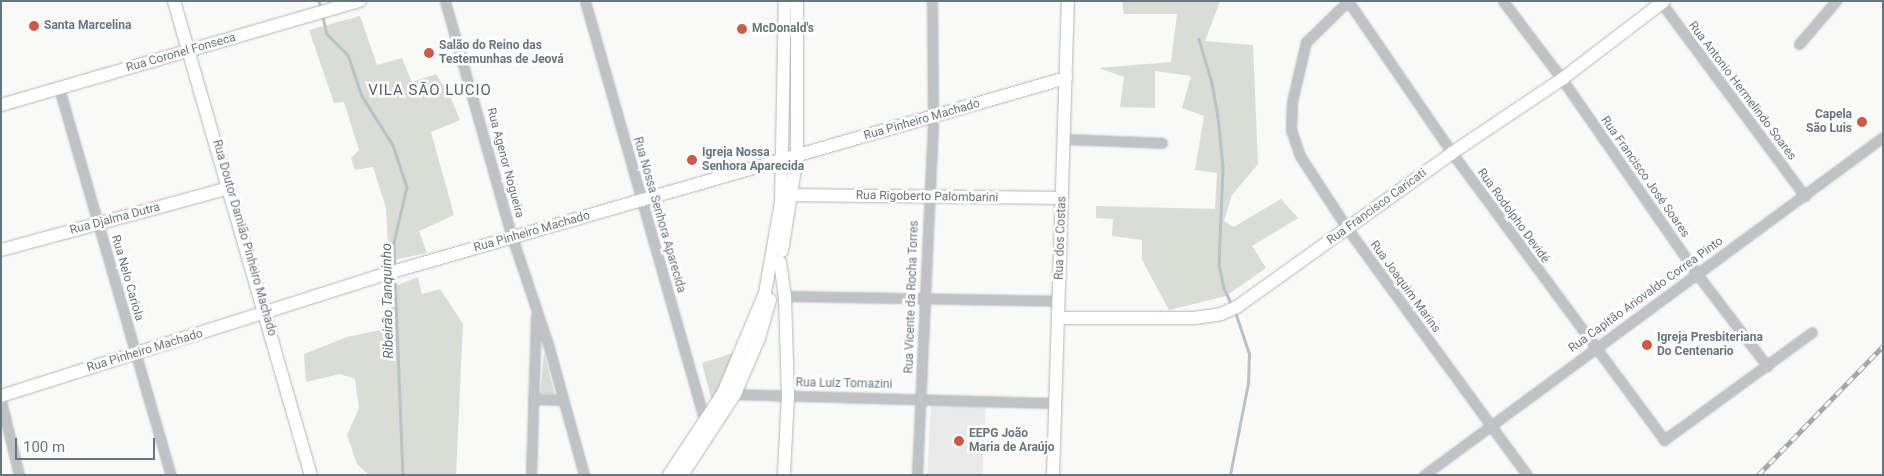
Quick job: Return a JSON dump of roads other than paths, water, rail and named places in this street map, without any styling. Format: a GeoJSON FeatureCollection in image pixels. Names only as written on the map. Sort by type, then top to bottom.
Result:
{"type":"FeatureCollection","features":[{"type":"Feature","properties":{"kind":"street","name":"Rua Doutor Damião Pinheiro Machado"},"geometry":{"type":"LineString","coordinates":[[174,1],[190,50],[311,475]]}},
{"type":"Feature","properties":{"kind":"street","name":"Rua Agenor Nogueira"},"geometry":{"type":"LineString","coordinates":[[446,1],[512,237],[548,344],[584,475]]}},
{"type":"Feature","properties":{"kind":"street","name":"Rua Nossa Senhora Aparecida"},"geometry":{"type":"LineString","coordinates":[[585,1],[709,435]]}},
{"type":"Feature","properties":{"kind":"street"},"geometry":{"type":"LineString","coordinates":[[670,475],[705,421],[729,393],[764,293],[773,258],[784,160],[785,1]]}},
{"type":"Feature","properties":{"kind":"street"},"geometry":{"type":"LineString","coordinates":[[682,475],[709,435],[759,338],[780,262],[797,156],[797,1]]}},
{"type":"Feature","properties":{"kind":"street","name":"Rua Vicente da Rocha Torres"},"geometry":{"type":"LineString","coordinates":[[917,475],[923,296],[933,117],[932,1]]}},
{"type":"Feature","properties":{"kind":"street","name":"Rua dos Costas"},"geometry":{"type":"LineString","coordinates":[[1053,475],[1068,1]]}},
{"type":"Feature","properties":{"kind":"street","name":"Rua Rodolpho Devidé"},"geometry":{"type":"LineString","coordinates":[[1348,1],[1452,153],[1593,347],[1664,440],[1767,366]]}},
{"type":"Feature","properties":{"kind":"street","name":"Rua Joaquim Marins"},"geometry":{"type":"LineString","coordinates":[[1348,1],[1306,42],[1292,102],[1291,130],[1300,156],[1347,228],[1527,475]]}},
{"type":"Feature","properties":{"kind":"street","name":"Rua Francisco José Soares"},"geometry":{"type":"LineString","coordinates":[[1503,1],[1562,79],[1697,274],[1767,366]]}},
{"type":"Feature","properties":{"kind":"street"},"geometry":{"type":"LineString","coordinates":[[1799,44],[1836,1]]}},
{"type":"Feature","properties":{"kind":"street","name":"Rua Coronel Fonseca"},"geometry":{"type":"LineString","coordinates":[[1,104],[357,2]]}},
{"type":"Feature","properties":{"kind":"street","name":"Rua Francisco Caricati"},"geometry":{"type":"LineString","coordinates":[[1058,318],[1194,318],[1221,314],[1258,295],[1452,153],[1562,79],[1662,2]]}},
{"type":"Feature","properties":{"kind":"street","name":"Rua Antonio Hermelindo Soares"},"geometry":{"type":"LineString","coordinates":[[1662,2],[1805,196]]}},
{"type":"Feature","properties":{"kind":"street","name":"Rua Pinheiro Machado"},"geometry":{"type":"LineString","coordinates":[[1,396],[265,314],[386,274],[512,237],[642,202],[1066,78]]}},
{"type":"Feature","properties":{"kind":"street","name":"Rua Nelo Cariola"},"geometry":{"type":"LineString","coordinates":[[59,88],[171,475]]}},
{"type":"Feature","properties":{"kind":"street","name":"Rua Capitão Ariovaldo Correa Pinto"},"geometry":{"type":"LineString","coordinates":[[1424,475],[1593,347],[1805,196],[1883,137]]}},
{"type":"Feature","properties":{"kind":"street"},"geometry":{"type":"LineString","coordinates":[[1064,139],[1162,143]]}},
{"type":"Feature","properties":{"kind":"street","name":"Rua Djalma Dutra"},"geometry":{"type":"LineString","coordinates":[[1,250],[229,188]]}},
{"type":"Feature","properties":{"kind":"street","name":"Rua Rigoberto Palombarini"},"geometry":{"type":"LineString","coordinates":[[792,195],[1062,198]]}},
{"type":"Feature","properties":{"kind":"street"},"geometry":{"type":"LineString","coordinates":[[780,262],[785,296],[788,395],[784,475]]}},
{"type":"Feature","properties":{"kind":"street"},"geometry":{"type":"LineString","coordinates":[[785,296],[923,296],[1058,300]]}},
{"type":"Feature","properties":{"kind":"street"},"geometry":{"type":"LineString","coordinates":[[531,475],[536,311]]}},
{"type":"Feature","properties":{"kind":"street"},"geometry":{"type":"LineString","coordinates":[[1767,366],[1812,332]]}},
{"type":"Feature","properties":{"kind":"street"},"geometry":{"type":"LineString","coordinates":[[535,354],[548,344]]}},
{"type":"Feature","properties":{"kind":"street","name":"Rua Luiz Tomazini"},"geometry":{"type":"LineString","coordinates":[[729,393],[1054,402]]}},
{"type":"Feature","properties":{"kind":"street"},"geometry":{"type":"LineString","coordinates":[[533,400],[562,400]]}},
{"type":"Feature","properties":{"kind":"street"},"geometry":{"type":"LineString","coordinates":[[1,402],[19,475]]}},
{"type":"Feature","properties":{"kind":"waterway","name":"Ribeirão Tanquinho"},"geometry":{"type":"LineString","coordinates":[[319,1],[321,9]]}},
{"type":"Feature","properties":{"kind":"waterway","name":"Ribeirão Tanquinho"},"geometry":{"type":"LineString","coordinates":[[323,17],[327,34],[348,55],[362,96],[393,145],[407,187],[394,243],[395,268]]}},
{"type":"Feature","properties":{"kind":"waterway"},"geometry":{"type":"LineString","coordinates":[[1199,39],[1212,83],[1218,116],[1223,167],[1219,265],[1224,288],[1232,305]]}},
{"type":"Feature","properties":{"kind":"waterway","name":"Ribeirão Tanquinho"},"geometry":{"type":"LineString","coordinates":[[395,276],[403,475]]}},
{"type":"Feature","properties":{"kind":"waterway"},"geometry":{"type":"LineString","coordinates":[[1230,475],[1248,383],[1249,354],[1235,312]]}},
{"type":"Feature","properties":{"kind":"railway"},"geometry":{"type":"LineString","coordinates":[[1758,475],[1883,346]]}},
{"type":"Feature","properties":{"kind":"place","name":"Santa Marcelina"},"geometry":{"type":"Point","coordinates":[34,26]}},
{"type":"Feature","properties":{"kind":"place","name":"McDonald's"},"geometry":{"type":"Point","coordinates":[742,29]}},
{"type":"Feature","properties":{"kind":"place","name":"Salão do Reino das Testemunhas de Jeová"},"geometry":{"type":"Point","coordinates":[429,53]}},
{"type":"Feature","properties":{"kind":"place","name":"Capela São Luis"},"geometry":{"type":"Point","coordinates":[1862,122]}},
{"type":"Feature","properties":{"kind":"place","name":"Igreja Nossa Senhora Aparecida"},"geometry":{"type":"Point","coordinates":[692,160]}},
{"type":"Feature","properties":{"kind":"place","name":"Igreja Presbiteriana Do Centenario"},"geometry":{"type":"Point","coordinates":[1647,345]}},
{"type":"Feature","properties":{"kind":"place","name":"EEPG João Maria de Araújo"},"geometry":{"type":"Point","coordinates":[959,441]}},
{"type":"Feature","properties":{"kind":"district","name":"VILA SÃO LUCIO"},"geometry":{"type":"Point","coordinates":[430,91]}}]}
